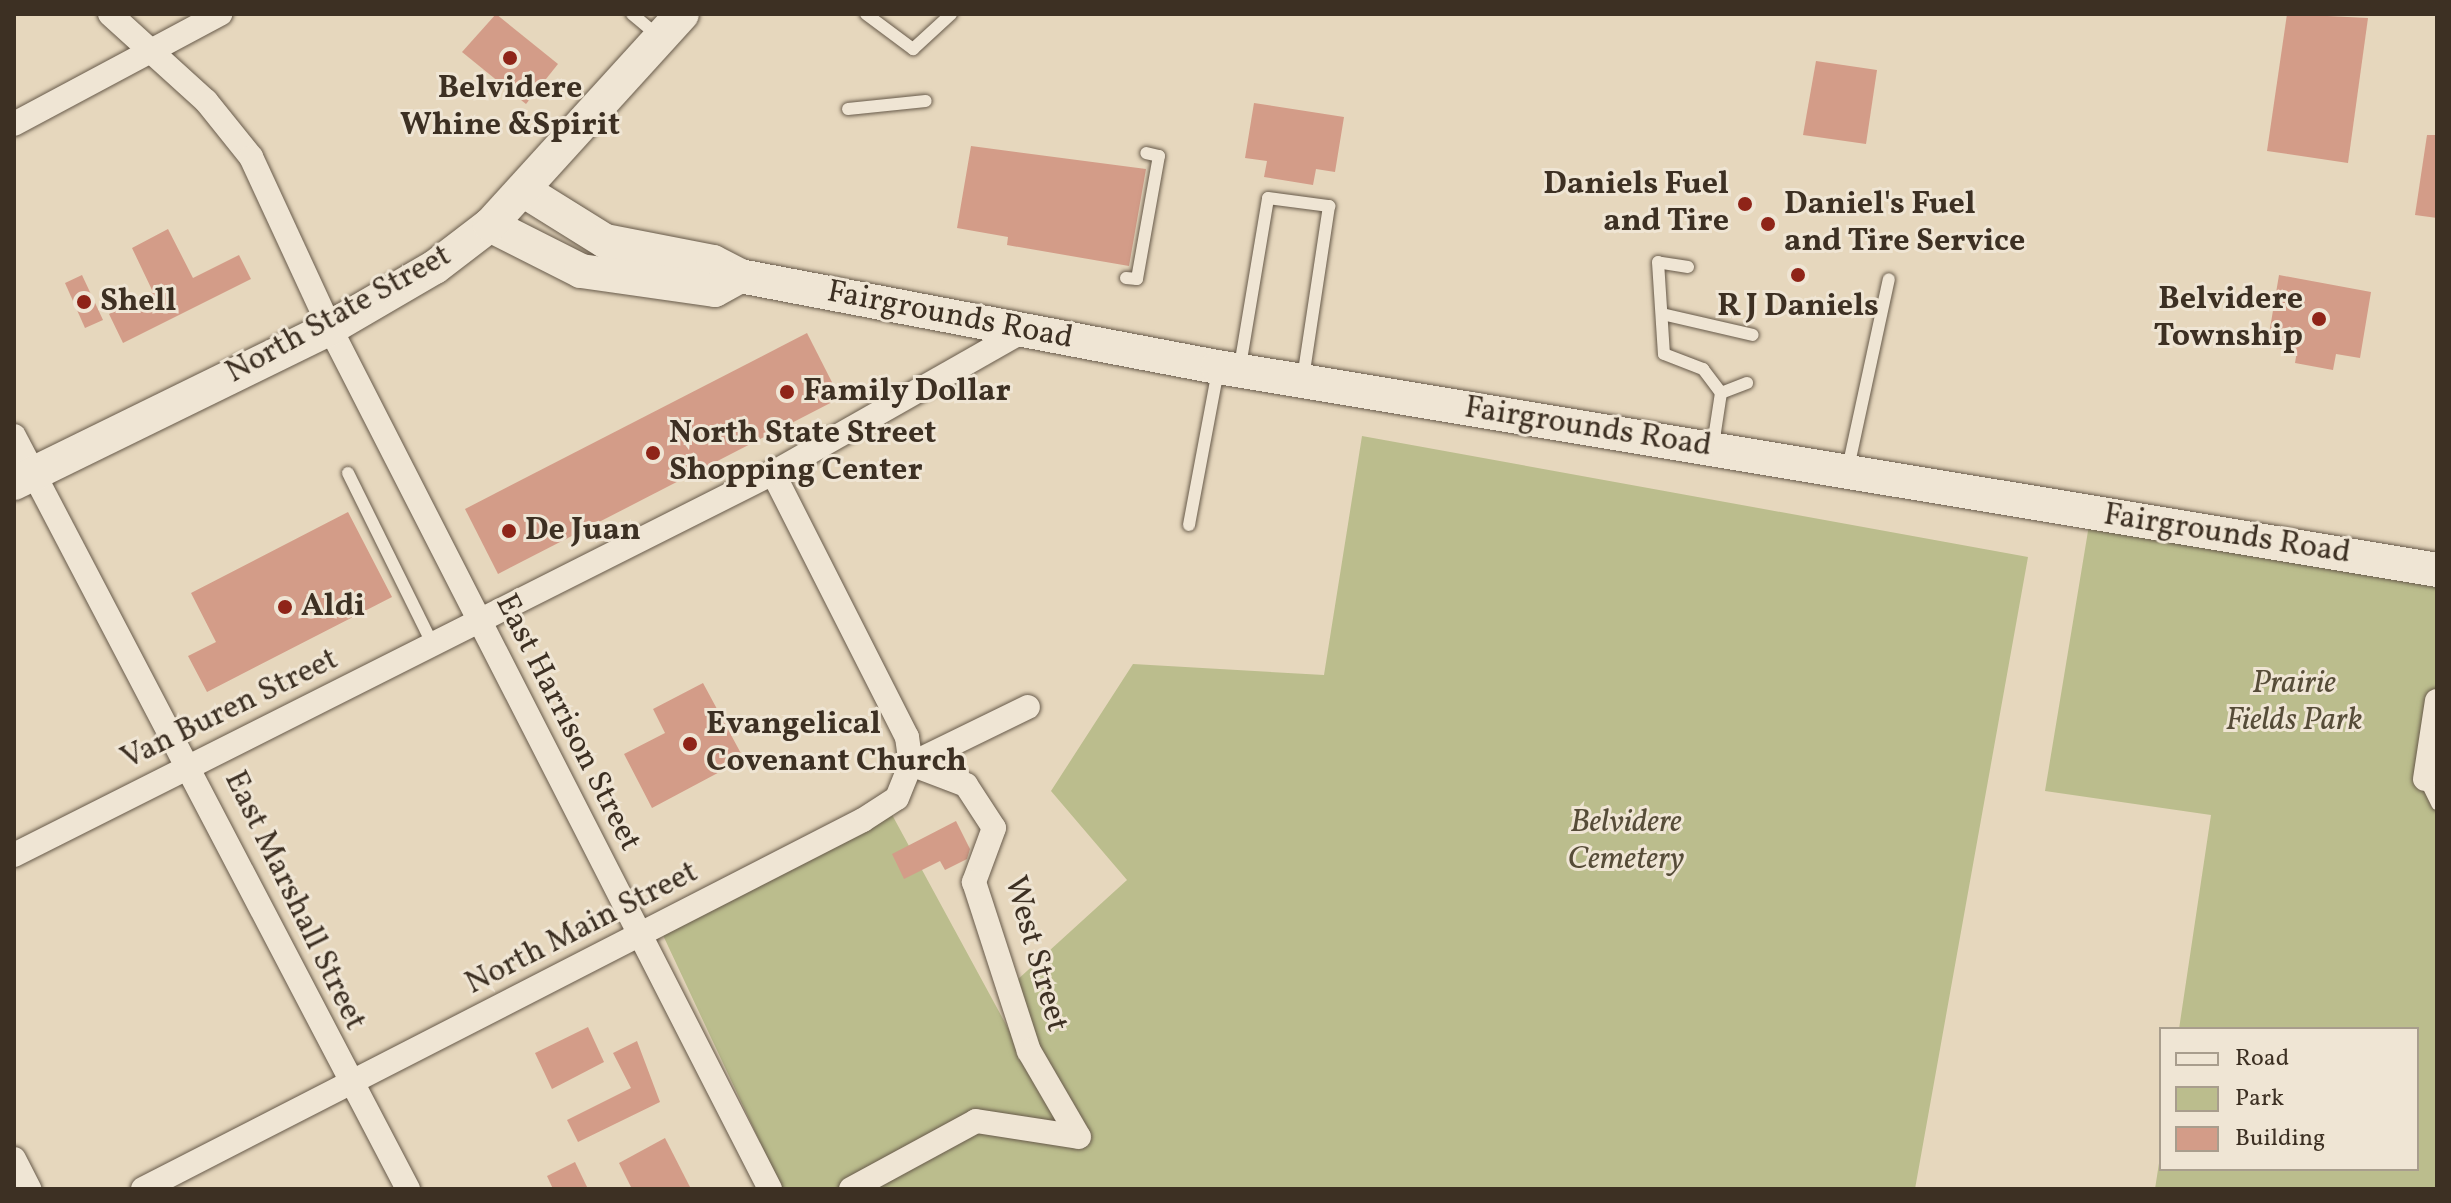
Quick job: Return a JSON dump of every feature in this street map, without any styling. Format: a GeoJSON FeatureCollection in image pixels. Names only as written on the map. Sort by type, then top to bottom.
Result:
{"type":"FeatureCollection","features":[{"type":"Feature","properties":{"kind":"main road","name":"North State Street"},"geometry":{"type":"LineString","coordinates":[[23,478],[330,328],[490,225],[671,26]]}},
{"type":"Feature","properties":{"kind":"main road","name":"Fairgrounds Road"},"geometry":{"type":"LineString","coordinates":[[523,190],[605,241],[713,262],[740,276],[1229,369],[1848,468],[2437,570]]}},
{"type":"Feature","properties":{"kind":"main road","name":"Fairgrounds Road"},"geometry":{"type":"LineString","coordinates":[[490,225],[581,271],[715,290],[740,276]]}},
{"type":"Feature","properties":{"kind":"street","name":"East Harrison Street"},"geometry":{"type":"LineString","coordinates":[[110,14],[154,52],[243,144],[330,328],[638,938],[770,1189]]}},
{"type":"Feature","properties":{"kind":"street"},"geometry":{"type":"LineString","coordinates":[[14,124],[154,52],[220,14]]}},
{"type":"Feature","properties":{"kind":"street","name":"Van Buren Street"},"geometry":{"type":"LineString","coordinates":[[14,855],[773,473],[1025,330]]}},
{"type":"Feature","properties":{"kind":"street","name":"East Marshall Street"},"geometry":{"type":"LineString","coordinates":[[14,436],[23,478],[191,765],[349,1082],[408,1189]]}},
{"type":"Feature","properties":{"kind":"street"},"geometry":{"type":"LineString","coordinates":[[773,473],[907,737],[911,764],[1028,707]]}},
{"type":"Feature","properties":{"kind":"street"},"geometry":{"type":"LineString","coordinates":[[2425,779],[2437,701]]}},
{"type":"Feature","properties":{"kind":"street","name":"North Main Street"},"geometry":{"type":"LineString","coordinates":[[143,1189],[638,938],[897,798],[911,764]]}},
{"type":"Feature","properties":{"kind":"street","name":"West Street"},"geometry":{"type":"LineString","coordinates":[[851,1189],[976,1121],[1079,1137],[1029,1051],[974,882],[994,828],[966,785],[911,764]]}},
{"type":"Feature","properties":{"kind":"street"},"geometry":{"type":"LineString","coordinates":[[14,1159],[29,1189]]}},
{"type":"Feature","properties":{"kind":"lane"},"geometry":{"type":"LineString","coordinates":[[632,14],[671,26]]}},
{"type":"Feature","properties":{"kind":"lane"},"geometry":{"type":"LineString","coordinates":[[866,14],[905,47],[922,47],[951,14]]}},
{"type":"Feature","properties":{"kind":"lane"},"geometry":{"type":"LineString","coordinates":[[848,109],[926,101]]}},
{"type":"Feature","properties":{"kind":"lane"},"geometry":{"type":"LineString","coordinates":[[1126,278],[1137,279],[1159,156],[1146,153]]}},
{"type":"Feature","properties":{"kind":"lane"},"geometry":{"type":"LineString","coordinates":[[1189,525],[1268,198],[1329,206],[1303,381]]}},
{"type":"Feature","properties":{"kind":"lane"},"geometry":{"type":"LineString","coordinates":[[1688,267],[1658,262],[1664,354],[1703,369],[1721,393],[1713,448]]}},
{"type":"Feature","properties":{"kind":"lane"},"geometry":{"type":"LineString","coordinates":[[1848,468],[1889,279]]}},
{"type":"Feature","properties":{"kind":"lane"},"geometry":{"type":"LineString","coordinates":[[1662,314],[1753,335]]}},
{"type":"Feature","properties":{"kind":"lane"},"geometry":{"type":"LineString","coordinates":[[1721,393],[1747,383]]}},
{"type":"Feature","properties":{"kind":"lane"},"geometry":{"type":"LineString","coordinates":[[348,473],[433,645]]}},
{"type":"Feature","properties":{"kind":"lane"},"geometry":{"type":"LineString","coordinates":[[2425,779],[2437,804]]}},
{"type":"Feature","properties":{"kind":"green space","name":"Belvidere Cemetery"},"geometry":{"type":"Polygon","coordinates":[[[1362,436],[2028,557],[1915,1189],[782,1189],[661,931],[890,811],[1065,1133],[1016,981],[1127,880],[1051,791],[1133,664],[1324,675],[1362,436]]]}},
{"type":"Feature","properties":{"kind":"green space","name":"Prairie Fields Park"},"geometry":{"type":"Polygon","coordinates":[[[2089,525],[2437,586],[2437,1189],[2155,1189],[2159,1163],[2159,1171],[2419,1171],[2419,1027],[2179,1027],[2211,815],[2045,791],[2089,525]]]}},
{"type":"Feature","properties":{"kind":"building","name":"Belvidere Whine &Spirit"},"geometry":{"type":"Polygon","coordinates":[[[496,14],[558,64],[526,104],[462,52],[496,14]]]}},
{"type":"Feature","properties":{"kind":"building"},"geometry":{"type":"Polygon","coordinates":[[[2287,14],[2368,18],[2348,163],[2267,151],[2287,14]]]}},
{"type":"Feature","properties":{"kind":"building"},"geometry":{"type":"Polygon","coordinates":[[[1816,61],[1877,70],[1866,144],[1803,135],[1816,61]]]}},
{"type":"Feature","properties":{"kind":"building"},"geometry":{"type":"Polygon","coordinates":[[[1254,103],[1344,117],[1335,172],[1316,169],[1313,185],[1264,177],[1267,161],[1245,158],[1254,103]]]}},
{"type":"Feature","properties":{"kind":"building"},"geometry":{"type":"Polygon","coordinates":[[[2427,135],[2437,135],[2437,218],[2415,215],[2427,135]]]}},
{"type":"Feature","properties":{"kind":"building"},"geometry":{"type":"Polygon","coordinates":[[[971,146],[1146,169],[1129,266],[1007,245],[1008,237],[957,228],[971,146]]]}},
{"type":"Feature","properties":{"kind":"building","name":"Shell"},"geometry":{"type":"Polygon","coordinates":[[[168,229],[193,278],[239,255],[251,279],[123,343],[109,314],[153,292],[132,248],[168,229]]]}},
{"type":"Feature","properties":{"kind":"building","name":"Shell"},"geometry":{"type":"Polygon","coordinates":[[[82,275],[103,320],[85,328],[65,283],[82,275]]]}},
{"type":"Feature","properties":{"kind":"building","name":"Belvidere Township"},"geometry":{"type":"Polygon","coordinates":[[[2279,275],[2371,292],[2360,358],[2336,354],[2333,370],[2295,363],[2297,351],[2267,346],[2279,275]]]}},
{"type":"Feature","properties":{"kind":"building","name":"North State Street Shopping Center"},"geometry":{"type":"Polygon","coordinates":[[[807,333],[840,398],[498,574],[465,509],[807,333]]]}},
{"type":"Feature","properties":{"kind":"building","name":"Aldi"},"geometry":{"type":"Polygon","coordinates":[[[348,512],[392,597],[207,692],[188,656],[216,642],[191,593],[348,512]]]}},
{"type":"Feature","properties":{"kind":"building","name":"Evangelical Covenant Church"},"geometry":{"type":"Polygon","coordinates":[[[703,683],[744,759],[652,808],[624,754],[665,733],[653,709],[703,683]]]}},
{"type":"Feature","properties":{"kind":"building"},"geometry":{"type":"Polygon","coordinates":[[[956,821],[970,849],[967,859],[945,870],[940,861],[904,879],[892,854],[956,821]]]}},
{"type":"Feature","properties":{"kind":"building"},"geometry":{"type":"Polygon","coordinates":[[[588,1027],[604,1062],[552,1089],[535,1053],[588,1027]]]}},
{"type":"Feature","properties":{"kind":"building"},"geometry":{"type":"Polygon","coordinates":[[[637,1041],[660,1102],[578,1142],[567,1120],[631,1088],[613,1053],[637,1041]]]}},
{"type":"Feature","properties":{"kind":"building"},"geometry":{"type":"Polygon","coordinates":[[[665,1138],[691,1189],[632,1189],[619,1163],[665,1138]]]}},
{"type":"Feature","properties":{"kind":"building"},"geometry":{"type":"Polygon","coordinates":[[[575,1162],[588,1189],[553,1189],[547,1176],[575,1162]]]}},
{"type":"Feature","properties":{"kind":"place","name":"Belvidere Whine &Spirit"},"geometry":{"type":"Point","coordinates":[510,58]}},
{"type":"Feature","properties":{"kind":"place","name":"Daniels Fuel and Tire"},"geometry":{"type":"Point","coordinates":[1745,204]}},
{"type":"Feature","properties":{"kind":"place","name":"Daniel's Fuel and Tire Service"},"geometry":{"type":"Point","coordinates":[1768,224]}},
{"type":"Feature","properties":{"kind":"place","name":"R J Daniels"},"geometry":{"type":"Point","coordinates":[1798,275]}},
{"type":"Feature","properties":{"kind":"place","name":"Shell"},"geometry":{"type":"Point","coordinates":[84,302]}},
{"type":"Feature","properties":{"kind":"place","name":"Belvidere Township"},"geometry":{"type":"Point","coordinates":[2319,319]}},
{"type":"Feature","properties":{"kind":"place","name":"Family Dollar"},"geometry":{"type":"Point","coordinates":[787,392]}},
{"type":"Feature","properties":{"kind":"place","name":"North State Street Shopping Center"},"geometry":{"type":"Point","coordinates":[653,453]}},
{"type":"Feature","properties":{"kind":"place","name":"De Juan"},"geometry":{"type":"Point","coordinates":[509,531]}},
{"type":"Feature","properties":{"kind":"place","name":"Aldi"},"geometry":{"type":"Point","coordinates":[285,607]}},
{"type":"Feature","properties":{"kind":"place","name":"Evangelical Covenant Church"},"geometry":{"type":"Point","coordinates":[690,744]}}]}
